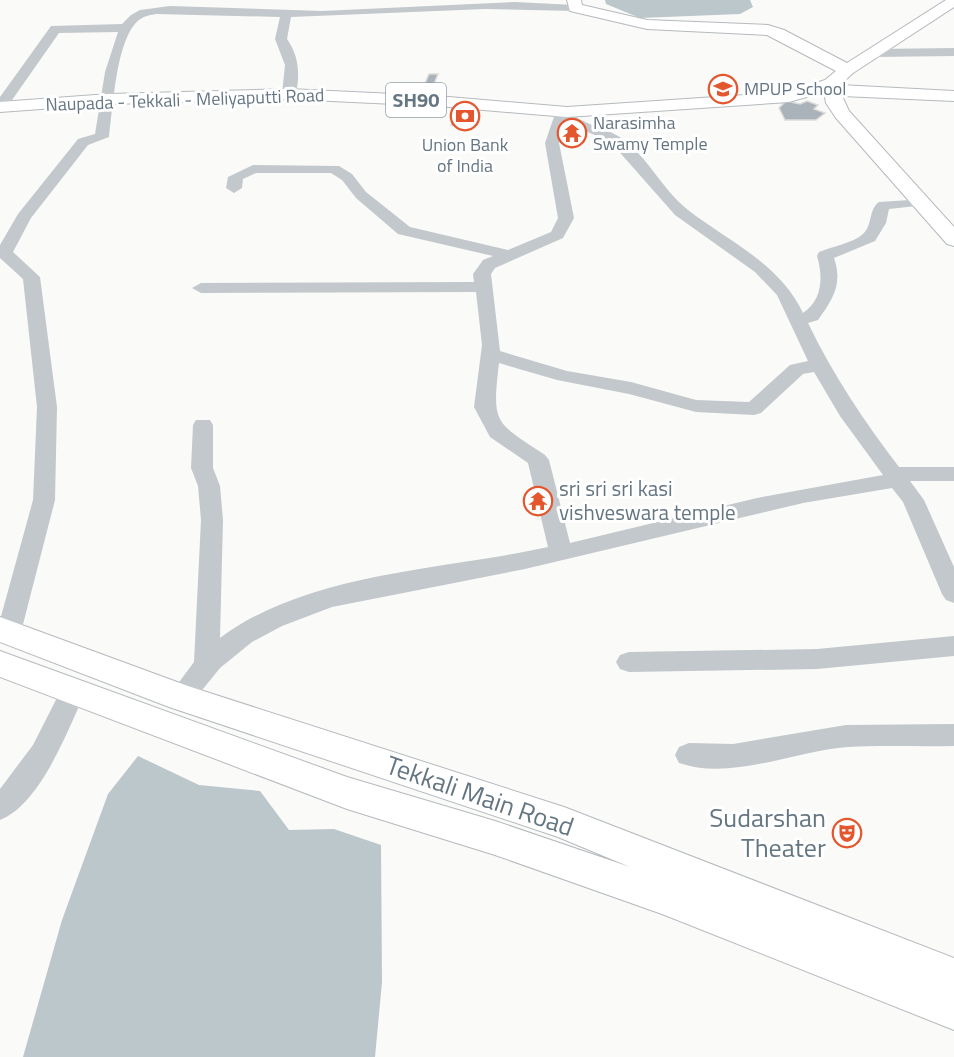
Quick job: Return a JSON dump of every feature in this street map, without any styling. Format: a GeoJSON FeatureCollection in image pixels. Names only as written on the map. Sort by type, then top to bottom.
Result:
{"type":"FeatureCollection","features":[{"type":"Feature","properties":{"kind":"main road","name":"Naupada - Tekkali - Meliyaputti Road"},"geometry":{"type":"LineString","coordinates":[[0,107],[109,99],[289,94],[563,111],[779,98],[831,88],[847,70],[954,1]]}},
{"type":"Feature","properties":{"kind":"main road"},"geometry":{"type":"LineString","coordinates":[[574,4],[608,19],[659,28],[768,30],[779,33],[847,70]]}},
{"type":"Feature","properties":{"kind":"main road"},"geometry":{"type":"LineString","coordinates":[[954,96],[831,88],[835,104],[842,114],[954,240]]}},
{"type":"Feature","properties":{"kind":"main road","name":"Tekkali Main Road"},"geometry":{"type":"LineString","coordinates":[[3,642],[73,690],[347,793],[495,838],[663,896],[954,1009]]}},
{"type":"Feature","properties":{"kind":"main road","name":"Tekkali Main Road"},"geometry":{"type":"LineString","coordinates":[[3,642],[181,697],[564,823],[954,978]]}},
{"type":"Feature","properties":{"kind":"street"},"geometry":{"type":"LineString","coordinates":[[144,13],[149,0]]}},
{"type":"Feature","properties":{"kind":"street"},"geometry":{"type":"LineString","coordinates":[[299,0],[304,14]]}},
{"type":"Feature","properties":{"kind":"street"},"geometry":{"type":"LineString","coordinates":[[3,642],[44,500],[47,407],[31,277],[2,254],[24,217],[83,142],[102,137],[124,28],[135,17],[144,13],[202,10],[304,14],[574,4]]}},
{"type":"Feature","properties":{"kind":"street"},"geometry":{"type":"LineString","coordinates":[[286,14],[280,39],[288,48],[294,77],[289,94]]}},
{"type":"Feature","properties":{"kind":"street"},"geometry":{"type":"LineString","coordinates":[[0,107],[56,29],[124,28]]}},
{"type":"Feature","properties":{"kind":"street"},"geometry":{"type":"LineString","coordinates":[[873,53],[954,52]]}},
{"type":"Feature","properties":{"kind":"street"},"geometry":{"type":"LineString","coordinates":[[561,553],[538,460],[497,432],[484,406],[490,354],[482,274],[489,264],[557,235],[566,218],[552,143],[563,111],[573,122],[607,135],[620,144],[681,212],[761,268],[785,294],[819,365],[847,411],[913,500],[954,594]]}},
{"type":"Feature","properties":{"kind":"street"},"geometry":{"type":"LineString","coordinates":[[234,188],[236,177],[253,169],[334,169],[347,177],[361,195],[404,231],[510,255]]}},
{"type":"Feature","properties":{"kind":"street"},"geometry":{"type":"LineString","coordinates":[[798,320],[812,316],[827,295],[832,276],[825,256],[869,238],[880,216],[880,209],[885,205],[920,202]]}},
{"type":"Feature","properties":{"kind":"street"},"geometry":{"type":"LineString","coordinates":[[0,218],[24,217]]}},
{"type":"Feature","properties":{"kind":"street"},"geometry":{"type":"LineString","coordinates":[[201,288],[484,287]]}},
{"type":"Feature","properties":{"kind":"street"},"geometry":{"type":"LineString","coordinates":[[490,354],[564,376],[631,388],[696,406],[754,409],[797,369],[819,365]]}},
{"type":"Feature","properties":{"kind":"street"},"geometry":{"type":"LineString","coordinates":[[203,425],[202,468],[209,486],[212,520],[207,662]]}},
{"type":"Feature","properties":{"kind":"street"},"geometry":{"type":"LineString","coordinates":[[181,697],[207,662],[228,645],[273,619],[298,609],[341,597],[561,553],[766,502],[895,477],[954,474]]}},
{"type":"Feature","properties":{"kind":"street"},"geometry":{"type":"LineString","coordinates":[[629,662],[817,659],[954,646]]}},
{"type":"Feature","properties":{"kind":"street"},"geometry":{"type":"LineString","coordinates":[[0,807],[18,792],[38,761],[73,690]]}},
{"type":"Feature","properties":{"kind":"street"},"geometry":{"type":"LineString","coordinates":[[689,755],[733,756],[846,736],[954,735]]}},
{"type":"Feature","properties":{"kind":"shaded area"},"geometry":{"type":"Polygon","coordinates":[[[605,0],[750,0],[753,7],[740,14],[640,18],[606,4],[605,0]]]}},
{"type":"Feature","properties":{"kind":"shaded area"},"geometry":{"type":"Polygon","coordinates":[[[138,756],[199,785],[260,791],[289,830],[334,829],[381,845],[382,982],[375,1057],[23,1057],[62,920],[108,794],[138,756]]]}},
{"type":"Feature","properties":{"kind":"building"},"geometry":{"type":"Polygon","coordinates":[[[429,74],[438,74],[429,96],[420,95],[429,74]]]}},
{"type":"Feature","properties":{"kind":"building"},"geometry":{"type":"Polygon","coordinates":[[[786,101],[800,104],[807,101],[818,105],[814,109],[825,113],[816,120],[785,120],[779,108],[786,101]]]}},
{"type":"Feature","properties":{"kind":"building","name":"Union Bank of India"},"geometry":{"type":"Polygon","coordinates":[[[461,106],[479,107],[470,127],[451,125],[461,106]]]}},
{"type":"Feature","properties":{"kind":"place","name":"MPUP School"},"geometry":{"type":"Point","coordinates":[723,89]}},
{"type":"Feature","properties":{"kind":"place","name":"Union Bank of India"},"geometry":{"type":"Point","coordinates":[465,116]}},
{"type":"Feature","properties":{"kind":"place","name":"Narasimha Swamy Temple"},"geometry":{"type":"Point","coordinates":[572,133]}},
{"type":"Feature","properties":{"kind":"place","name":"sri sri sri kasi vishveswara temple"},"geometry":{"type":"Point","coordinates":[538,501]}},
{"type":"Feature","properties":{"kind":"place","name":"Sudarshan Theater"},"geometry":{"type":"Point","coordinates":[847,833]}}]}
